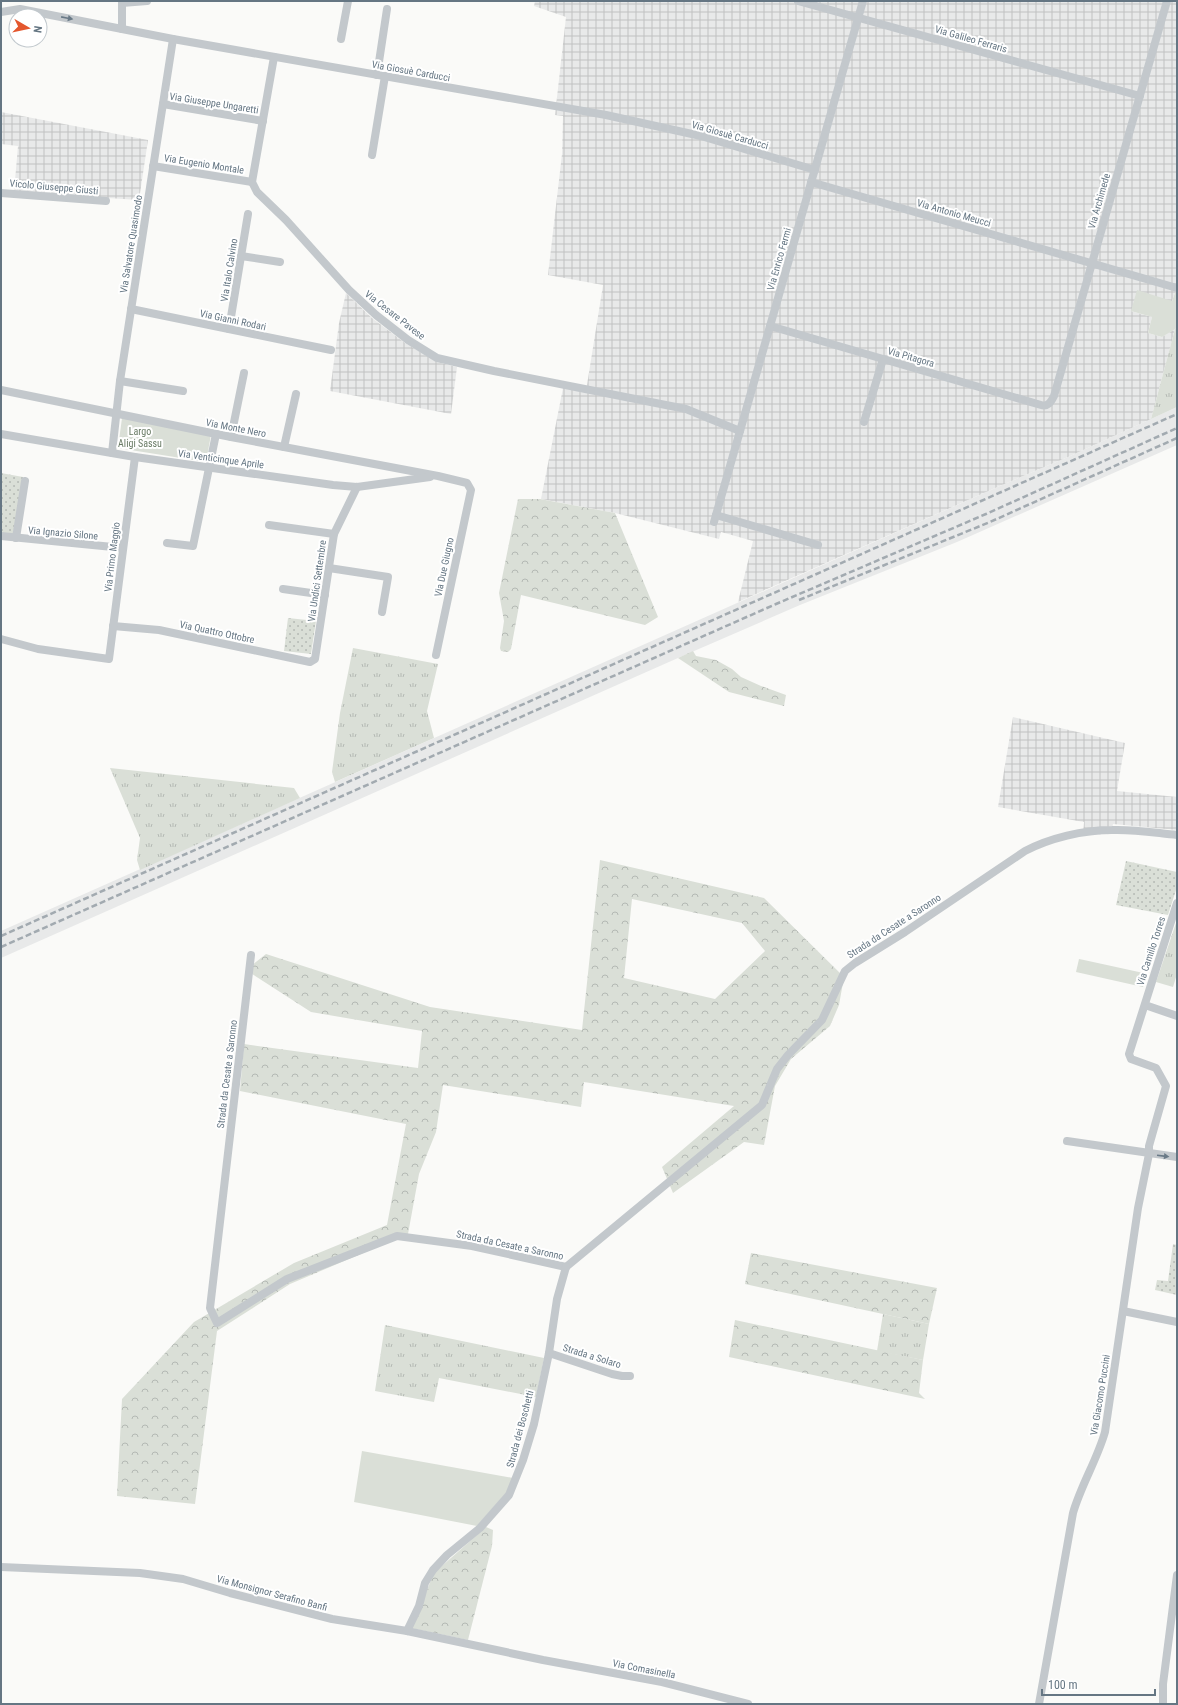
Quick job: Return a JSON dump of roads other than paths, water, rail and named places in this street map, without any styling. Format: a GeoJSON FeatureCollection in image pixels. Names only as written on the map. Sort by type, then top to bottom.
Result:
{"type":"FeatureCollection","features":[{"type":"Feature","properties":{"kind":"street"},"geometry":{"type":"LineString","coordinates":[[122,29],[122,2],[147,1]]}},
{"type":"Feature","properties":{"kind":"street"},"geometry":{"type":"LineString","coordinates":[[341,39],[348,1]]}},
{"type":"Feature","properties":{"kind":"street","name":"Via Galileo Ferraris"},"geometry":{"type":"LineString","coordinates":[[798,1],[1140,96]]}},
{"type":"Feature","properties":{"kind":"street","name":"Via Enrico Fermi"},"geometry":{"type":"LineString","coordinates":[[818,544],[715,519],[862,1]]}},
{"type":"Feature","properties":{"kind":"street","name":"Via Archimede"},"geometry":{"type":"LineString","coordinates":[[1047,405],[1054,396],[1167,1]]}},
{"type":"Feature","properties":{"kind":"street","name":"Via Giosuè Carducci"},"geometry":{"type":"LineString","coordinates":[[1,12],[20,8],[173,39],[613,117],[701,136],[815,170]]}},
{"type":"Feature","properties":{"kind":"street"},"geometry":{"type":"LineString","coordinates":[[372,154],[387,9]]}},
{"type":"Feature","properties":{"kind":"street","name":"Via Salvatore Quasimodo"},"geometry":{"type":"LineString","coordinates":[[112,453],[120,381],[173,39]]}},
{"type":"Feature","properties":{"kind":"street"},"geometry":{"type":"LineString","coordinates":[[252,182],[274,56]]}},
{"type":"Feature","properties":{"kind":"street","name":"Via Giuseppe Ungaretti"},"geometry":{"type":"LineString","coordinates":[[163,104],[263,121]]}},
{"type":"Feature","properties":{"kind":"street","name":"Via Eugenio Montale"},"geometry":{"type":"LineString","coordinates":[[153,166],[252,182]]}},
{"type":"Feature","properties":{"kind":"street","name":"Via Cesare Pavese"},"geometry":{"type":"LineString","coordinates":[[252,182],[257,192],[286,220],[349,290],[376,315],[408,340],[437,358],[494,371],[686,409],[740,431]]}},
{"type":"Feature","properties":{"kind":"street","name":"Via Antonio Meucci"},"geometry":{"type":"LineString","coordinates":[[811,182],[1177,288]]}},
{"type":"Feature","properties":{"kind":"street","name":"Vicolo Giuseppe Giusti"},"geometry":{"type":"LineString","coordinates":[[1,193],[106,201]]}},
{"type":"Feature","properties":{"kind":"street","name":"Via Italo Calvino"},"geometry":{"type":"LineString","coordinates":[[229,329],[248,214]]}},
{"type":"Feature","properties":{"kind":"street"},"geometry":{"type":"LineString","coordinates":[[241,256],[280,262]]}},
{"type":"Feature","properties":{"kind":"street","name":"Via Gianni Rodari"},"geometry":{"type":"LineString","coordinates":[[131,309],[331,350]]}},
{"type":"Feature","properties":{"kind":"street","name":"Via Pitagora"},"geometry":{"type":"LineString","coordinates":[[770,326],[1041,405],[1047,405]]}},
{"type":"Feature","properties":{"kind":"street"},"geometry":{"type":"LineString","coordinates":[[864,422],[883,359]]}},
{"type":"Feature","properties":{"kind":"street"},"geometry":{"type":"LineString","coordinates":[[231,437],[244,373]]}},
{"type":"Feature","properties":{"kind":"street"},"geometry":{"type":"LineString","coordinates":[[120,381],[183,391]]}},
{"type":"Feature","properties":{"kind":"street","name":"Via Monte Nero"},"geometry":{"type":"LineString","coordinates":[[1,390],[231,437],[438,476],[467,484]]}},
{"type":"Feature","properties":{"kind":"street"},"geometry":{"type":"LineString","coordinates":[[284,447],[296,394]]}},
{"type":"Feature","properties":{"kind":"street","name":"Via Venticinque Aprile"},"geometry":{"type":"LineString","coordinates":[[1,434],[135,457],[333,485],[357,487],[438,476]]}},
{"type":"Feature","properties":{"kind":"street"},"geometry":{"type":"LineString","coordinates":[[168,543],[193,546],[216,434]]}},
{"type":"Feature","properties":{"kind":"street","name":"Via Primo Maggio"},"geometry":{"type":"LineString","coordinates":[[1,639],[38,649],[109,659],[122,548],[135,457]]}},
{"type":"Feature","properties":{"kind":"street"},"geometry":{"type":"LineString","coordinates":[[16,538],[25,481]]}},
{"type":"Feature","properties":{"kind":"street","name":"Via Due Giugno"},"geometry":{"type":"LineString","coordinates":[[436,655],[470,490],[467,484]]}},
{"type":"Feature","properties":{"kind":"street","name":"Via Undici Settembre"},"geometry":{"type":"LineString","coordinates":[[315,659],[334,534],[357,487]]}},
{"type":"Feature","properties":{"kind":"street"},"geometry":{"type":"LineString","coordinates":[[269,525],[334,534]]}},
{"type":"Feature","properties":{"kind":"street","name":"Via Ignazio Silone"},"geometry":{"type":"LineString","coordinates":[[1,536],[122,548]]}},
{"type":"Feature","properties":{"kind":"street"},"geometry":{"type":"LineString","coordinates":[[329,568],[388,577],[382,612]]}},
{"type":"Feature","properties":{"kind":"street"},"geometry":{"type":"LineString","coordinates":[[283,589],[325,596]]}},
{"type":"Feature","properties":{"kind":"street","name":"Via Quattro Ottobre"},"geometry":{"type":"LineString","coordinates":[[113,626],[159,630],[310,662],[315,659]]}},
{"type":"Feature","properties":{"kind":"street","name":"Strada da Cesate a Saronno"},"geometry":{"type":"LineString","coordinates":[[251,956],[210,1308],[217,1323],[287,1280],[398,1236],[472,1246],[566,1267],[762,1105],[777,1069],[788,1055],[822,1020],[843,974],[849,967],[905,932],[1025,851],[1048,841],[1078,834],[1112,830],[1177,835]]}},
{"type":"Feature","properties":{"kind":"street","name":"Via Camillo Torres"},"geometry":{"type":"LineString","coordinates":[[1149,1154],[1149,1146],[1166,1086],[1156,1068],[1131,1059],[1128,1056],[1145,1005],[1144,1002],[1177,903]]}},
{"type":"Feature","properties":{"kind":"street"},"geometry":{"type":"LineString","coordinates":[[1145,1005],[1177,1016]]}},
{"type":"Feature","properties":{"kind":"street"},"geometry":{"type":"LineString","coordinates":[[1067,1141],[1177,1158]]}},
{"type":"Feature","properties":{"kind":"street","name":"Via Giacomo Puccini"},"geometry":{"type":"LineString","coordinates":[[1039,1704],[1073,1513],[1079,1493],[1100,1450],[1105,1432],[1138,1208],[1149,1154]]}},
{"type":"Feature","properties":{"kind":"street","name":"Strada dei Boschetti"},"geometry":{"type":"LineString","coordinates":[[407,1631],[419,1606],[425,1583],[433,1570],[447,1555],[480,1528],[509,1495],[523,1460],[534,1424],[549,1353],[557,1299],[566,1267]]}},
{"type":"Feature","properties":{"kind":"street"},"geometry":{"type":"LineString","coordinates":[[1123,1311],[1177,1322]]}},
{"type":"Feature","properties":{"kind":"street","name":"Strada a Solaro"},"geometry":{"type":"LineString","coordinates":[[549,1353],[612,1374],[630,1376]]}},
{"type":"Feature","properties":{"kind":"street","name":"Via Monsignor Serafino Banfi"},"geometry":{"type":"LineString","coordinates":[[1,1567],[140,1573],[183,1579],[230,1593],[332,1619],[407,1631],[535,1658]]}},
{"type":"Feature","properties":{"kind":"street"},"geometry":{"type":"LineString","coordinates":[[1163,1704],[1163,1684],[1177,1575]]}},
{"type":"Feature","properties":{"kind":"street","name":"Via Comasinella"},"geometry":{"type":"LineString","coordinates":[[535,1658],[662,1682],[748,1704]]}},
{"type":"Feature","properties":{"kind":"railway"},"geometry":{"type":"LineString","coordinates":[[1,936],[1177,414]]}},
{"type":"Feature","properties":{"kind":"railway"},"geometry":{"type":"LineString","coordinates":[[1,947],[776,604],[986,514],[1177,428]]}},
{"type":"Feature","properties":{"kind":"railway"},"geometry":{"type":"LineString","coordinates":[[799,600],[990,522],[1177,438]]}},
{"type":"Feature","properties":{"kind":"park label","name":"Largo Aligi Sassu"},"geometry":{"type":"Point","coordinates":[140,436]}}]}
